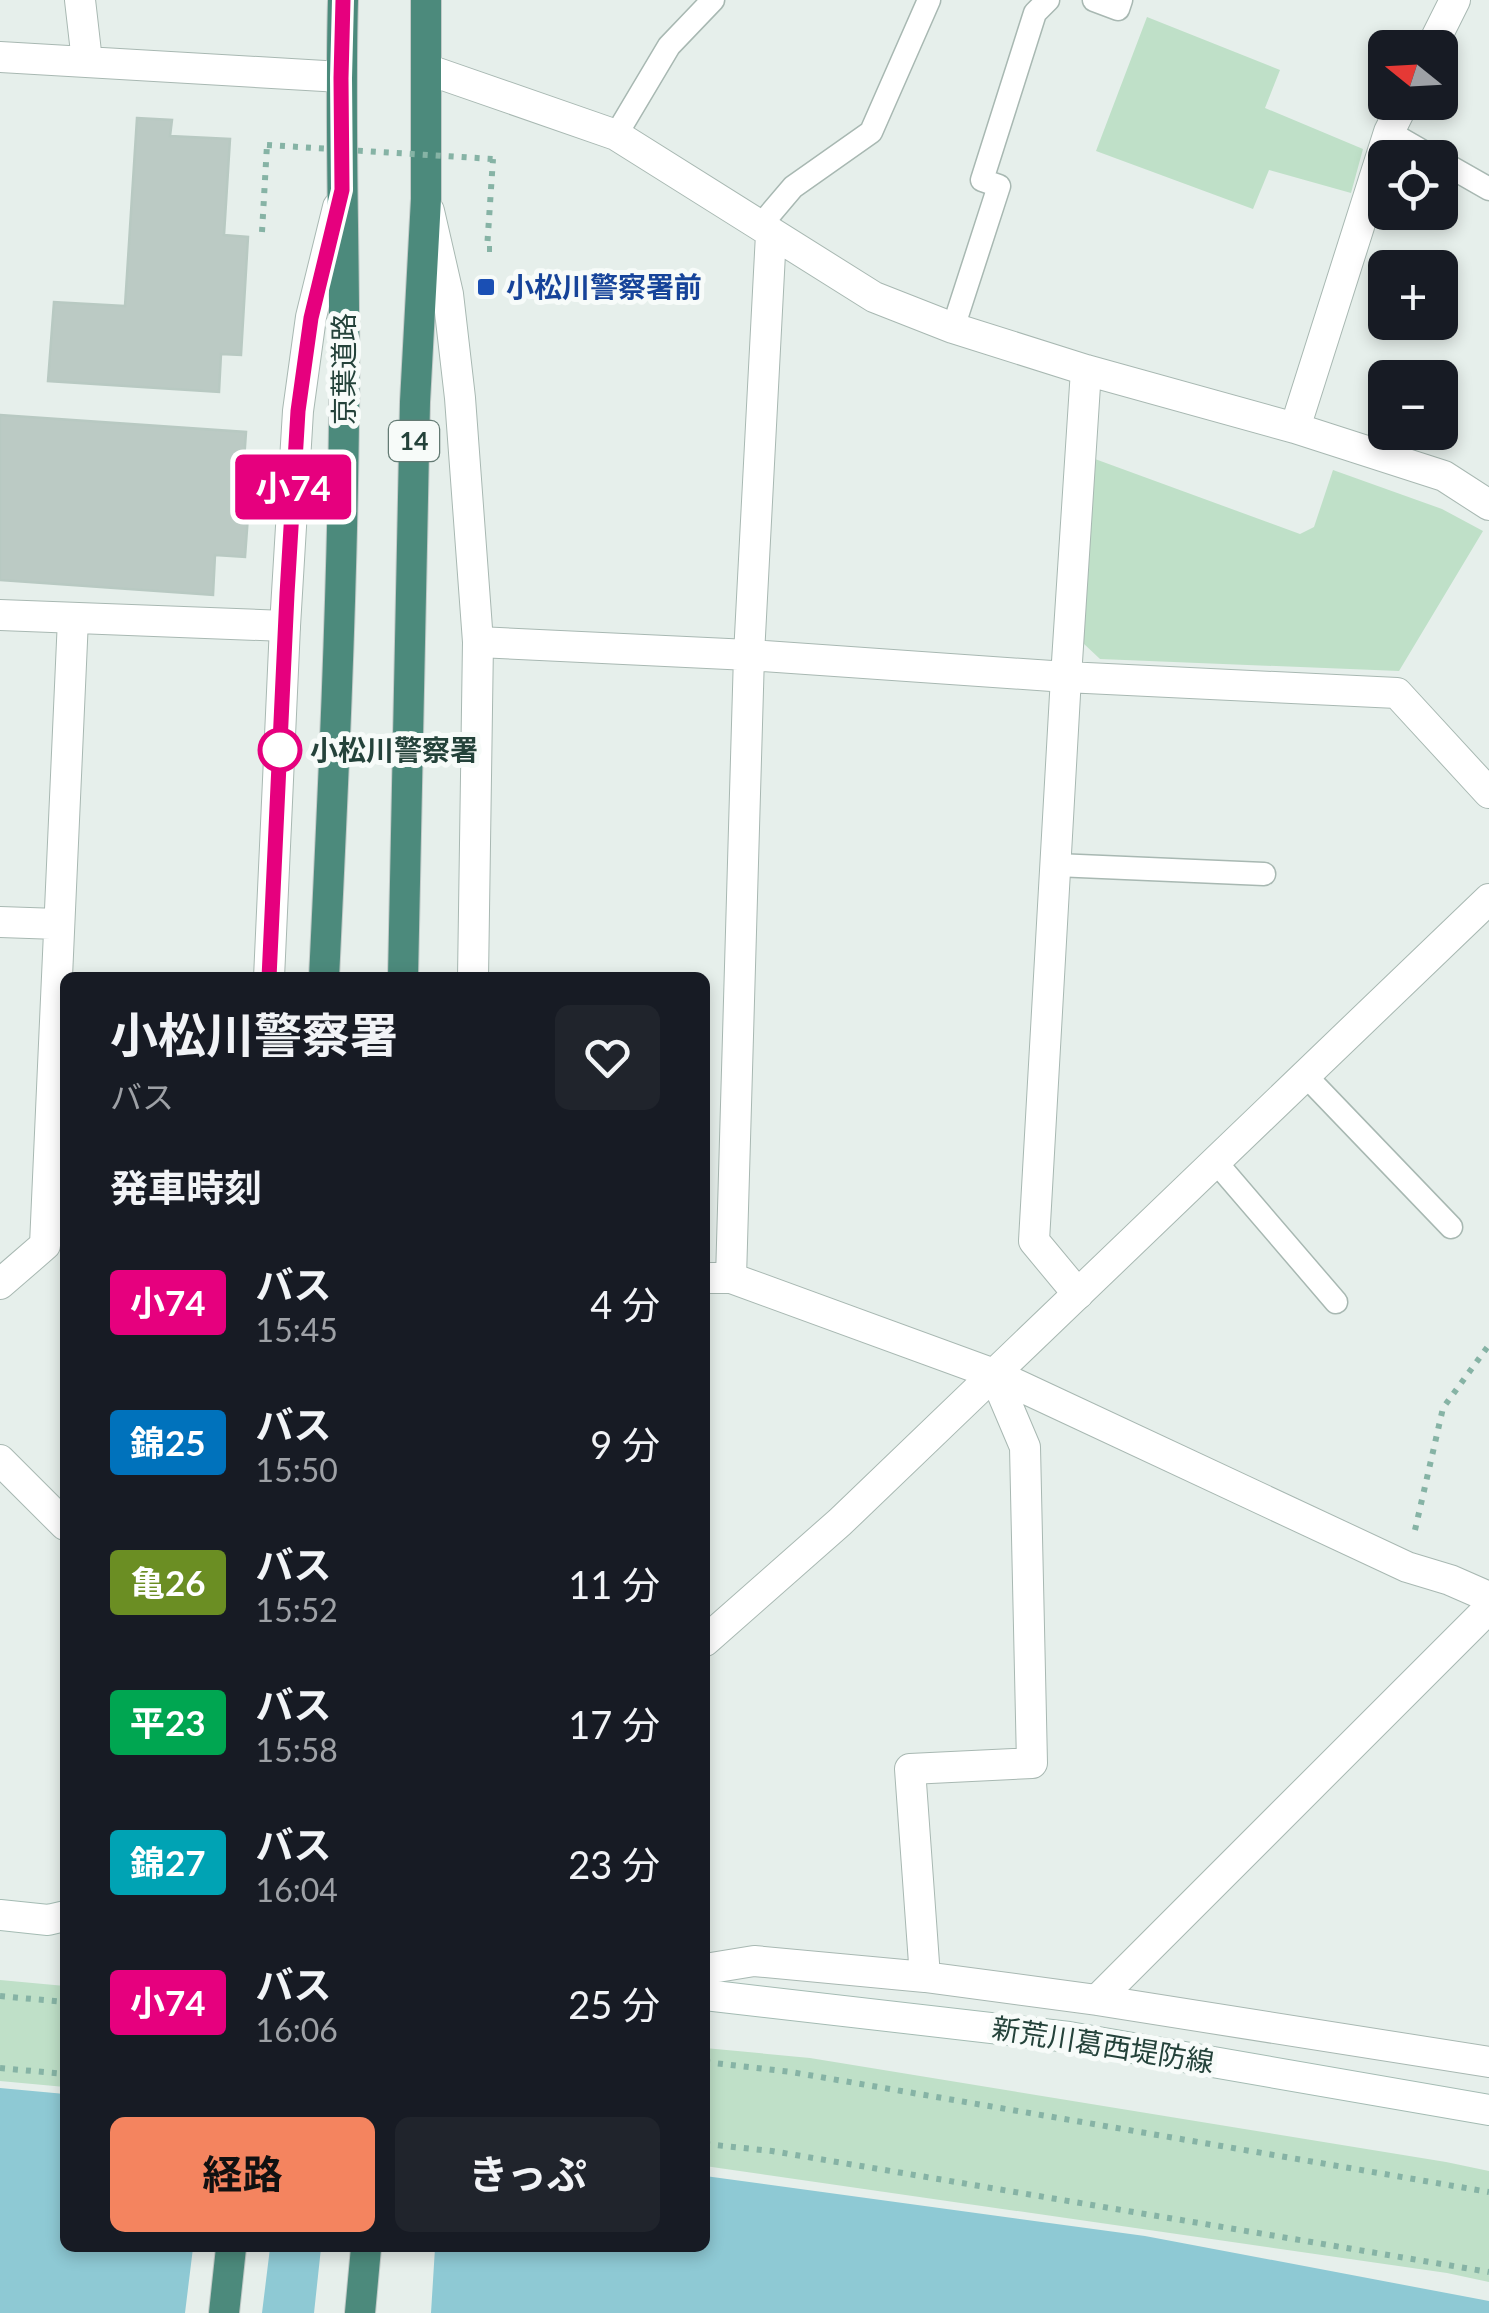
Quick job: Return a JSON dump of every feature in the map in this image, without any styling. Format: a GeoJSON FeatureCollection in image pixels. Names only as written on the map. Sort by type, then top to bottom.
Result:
{"type":"FeatureCollection","features":[{"type":"Feature","properties":{"kind":"highway","name":"京葉道路"},"geometry":{"type":"LineString","coordinates":[[324,972],[340,654],[343,0]]}},
{"type":"Feature","properties":{"kind":"highway","name":"14"},"geometry":{"type":"LineString","coordinates":[[403,972],[415,402],[426,199],[426,0]]}},
{"type":"Feature","properties":{"kind":"highway"},"geometry":{"type":"LineString","coordinates":[[224,2313],[231,2252]]}},
{"type":"Feature","properties":{"kind":"highway"},"geometry":{"type":"LineString","coordinates":[[360,2313],[366,2252]]}},
{"type":"Feature","properties":{"kind":"street"},"geometry":{"type":"LineString","coordinates":[[80,0],[87,61]]}},
{"type":"Feature","properties":{"kind":"street"},"geometry":{"type":"LineString","coordinates":[[1441,30],[1455,0]]}},
{"type":"Feature","properties":{"kind":"street"},"geometry":{"type":"LineString","coordinates":[[0,57],[341,78]]}},
{"type":"Feature","properties":{"kind":"street"},"geometry":{"type":"LineString","coordinates":[[426,69],[616,135],[874,298],[953,328],[1086,370],[1295,428],[1444,476],[1489,505]]}},
{"type":"Feature","properties":{"kind":"street"},"geometry":{"type":"LineString","coordinates":[[1295,428],[1396,120]]}},
{"type":"Feature","properties":{"kind":"street"},"geometry":{"type":"LineString","coordinates":[[269,972],[298,411],[311,318],[342,190]]}},
{"type":"Feature","properties":{"kind":"street"},"geometry":{"type":"LineString","coordinates":[[426,199],[448,294],[460,398],[478,642],[473,972]]}},
{"type":"Feature","properties":{"kind":"street"},"geometry":{"type":"LineString","coordinates":[[765,230],[749,655],[718,1278],[994,1374],[1407,1567],[1489,1597]]}},
{"type":"Feature","properties":{"kind":"street"},"geometry":{"type":"LineString","coordinates":[[1078,1294],[1034,1241],[1086,370]]}},
{"type":"Feature","properties":{"kind":"street"},"geometry":{"type":"LineString","coordinates":[[0,615],[285,626]]}},
{"type":"Feature","properties":{"kind":"street"},"geometry":{"type":"LineString","coordinates":[[0,1284],[55,1246],[58,924],[73,619]]}},
{"type":"Feature","properties":{"kind":"street"},"geometry":{"type":"LineString","coordinates":[[478,642],[1397,693],[1489,794]]}},
{"type":"Feature","properties":{"kind":"street"},"geometry":{"type":"LineString","coordinates":[[710,1637],[840,1522],[1489,899]]}},
{"type":"Feature","properties":{"kind":"street"},"geometry":{"type":"LineString","coordinates":[[0,922],[58,924]]}},
{"type":"Feature","properties":{"kind":"street"},"geometry":{"type":"LineString","coordinates":[[924,1977],[910,1768],[1032,1763],[1025,1447],[994,1374]]}},
{"type":"Feature","properties":{"kind":"street"},"geometry":{"type":"LineString","coordinates":[[0,1460],[60,1520]]}},
{"type":"Feature","properties":{"kind":"street"},"geometry":{"type":"LineString","coordinates":[[1097,2000],[1489,1608]]}},
{"type":"Feature","properties":{"kind":"street"},"geometry":{"type":"LineString","coordinates":[[0,1914],[59,1919]]}},
{"type":"Feature","properties":{"kind":"street"},"geometry":{"type":"LineString","coordinates":[[710,1986],[754,1961],[924,1977],[1489,2062]]}},
{"type":"Feature","properties":{"kind":"street","name":"新荒川葛西堤防線"},"geometry":{"type":"LineString","coordinates":[[710,1988],[1069,2037],[1489,2110]]}},
{"type":"Feature","properties":{"kind":"lane"},"geometry":{"type":"LineString","coordinates":[[616,135],[669,46],[713,0]]}},
{"type":"Feature","properties":{"kind":"lane"},"geometry":{"type":"LineString","coordinates":[[765,230],[793,187],[871,132],[929,0]]}},
{"type":"Feature","properties":{"kind":"lane"},"geometry":{"type":"LineString","coordinates":[[953,328],[999,186],[982,180],[1034,13],[1048,0]]}},
{"type":"Feature","properties":{"kind":"lane"},"geometry":{"type":"LineString","coordinates":[[1094,0],[1118,9],[1121,0]]}},
{"type":"Feature","properties":{"kind":"lane"},"geometry":{"type":"LineString","coordinates":[[1390,132],[1404,140]]}},
{"type":"Feature","properties":{"kind":"lane"},"geometry":{"type":"LineString","coordinates":[[1458,171],[1489,188]]}},
{"type":"Feature","properties":{"kind":"lane"},"geometry":{"type":"LineString","coordinates":[[1056,865],[1264,874]]}},
{"type":"Feature","properties":{"kind":"lane"},"geometry":{"type":"LineString","coordinates":[[1305,1075],[1451,1227]]}},
{"type":"Feature","properties":{"kind":"lane"},"geometry":{"type":"LineString","coordinates":[[1215,1161],[1336,1302]]}},
{"type":"Feature","properties":{"kind":"path"},"geometry":{"type":"LineString","coordinates":[[262,232],[268,145],[492,159],[490,249]]}},
{"type":"Feature","properties":{"kind":"path"},"geometry":{"type":"LineString","coordinates":[[1407,1567],[1442,1408],[1489,1345]]}},
{"type":"Feature","properties":{"kind":"path"},"geometry":{"type":"LineString","coordinates":[[0,1996],[60,2002]]}},
{"type":"Feature","properties":{"kind":"path"},"geometry":{"type":"LineString","coordinates":[[710,2063],[791,2072],[1489,2192]]}},
{"type":"Feature","properties":{"kind":"path"},"geometry":{"type":"LineString","coordinates":[[0,2068],[60,2074]]}},
{"type":"Feature","properties":{"kind":"path"},"geometry":{"type":"LineString","coordinates":[[710,2145],[772,2151],[1489,2272]]}},
{"type":"Feature","properties":{"kind":"green space"},"geometry":{"type":"Polygon","coordinates":[[[1147,17],[1280,70],[1265,108],[1363,149],[1351,193],[1269,170],[1253,209],[1096,151],[1147,17]]]}},
{"type":"Feature","properties":{"kind":"green space"},"geometry":{"type":"Polygon","coordinates":[[[1095,459],[1300,534],[1314,527],[1333,470],[1442,509],[1483,531],[1399,671],[1100,659],[1083,643],[1095,459]]]}},
{"type":"Feature","properties":{"kind":"green space"},"geometry":{"type":"Polygon","coordinates":[[[0,1980],[60,1986],[60,2087],[0,2081],[0,1980]]]}},
{"type":"Feature","properties":{"kind":"green space"},"geometry":{"type":"Polygon","coordinates":[[[710,2048],[810,2058],[1489,2171],[1489,2282],[710,2167],[710,2048]]]}},
{"type":"Feature","properties":{"kind":"water"},"geometry":{"type":"Polygon","coordinates":[[[0,2088],[60,2094],[60,2252],[710,2252],[710,2177],[1145,2236],[1489,2301],[1489,2313],[0,2313],[0,2088]]]}},
{"type":"Feature","properties":{"kind":"pier"},"geometry":{"type":"Polygon","coordinates":[[[193,2252],[270,2252],[262,2313],[185,2313],[193,2252]]]}},
{"type":"Feature","properties":{"kind":"pier"},"geometry":{"type":"Polygon","coordinates":[[[321,2252],[435,2252],[431,2313],[314,2313],[321,2252]]]}},
{"type":"Feature","properties":{"kind":"building"},"geometry":{"type":"Polygon","coordinates":[[[137,118],[172,120],[170,136],[230,139],[224,235],[248,237],[241,355],[221,354],[219,392],[48,381],[54,302],[125,306],[137,118]]]}},
{"type":"Feature","properties":{"kind":"building"},"geometry":{"type":"Polygon","coordinates":[[[0,415],[246,432],[244,461],[252,461],[245,557],[215,555],[213,595],[0,580],[0,415]]]}},
{"type":"Feature","properties":{"kind":"bus line","name":"小74"},"geometry":{"type":"LineString","coordinates":[[269,972],[298,411],[311,318],[342,190],[343,0]]}},
{"type":"Feature","properties":{"kind":"place","name":"小松川警察署前"},"geometry":{"type":"Point","coordinates":[486,287]}},
{"type":"Feature","properties":{"kind":"place","name":"小松川警察署"},"geometry":{"type":"Point","coordinates":[280,750]}}]}
